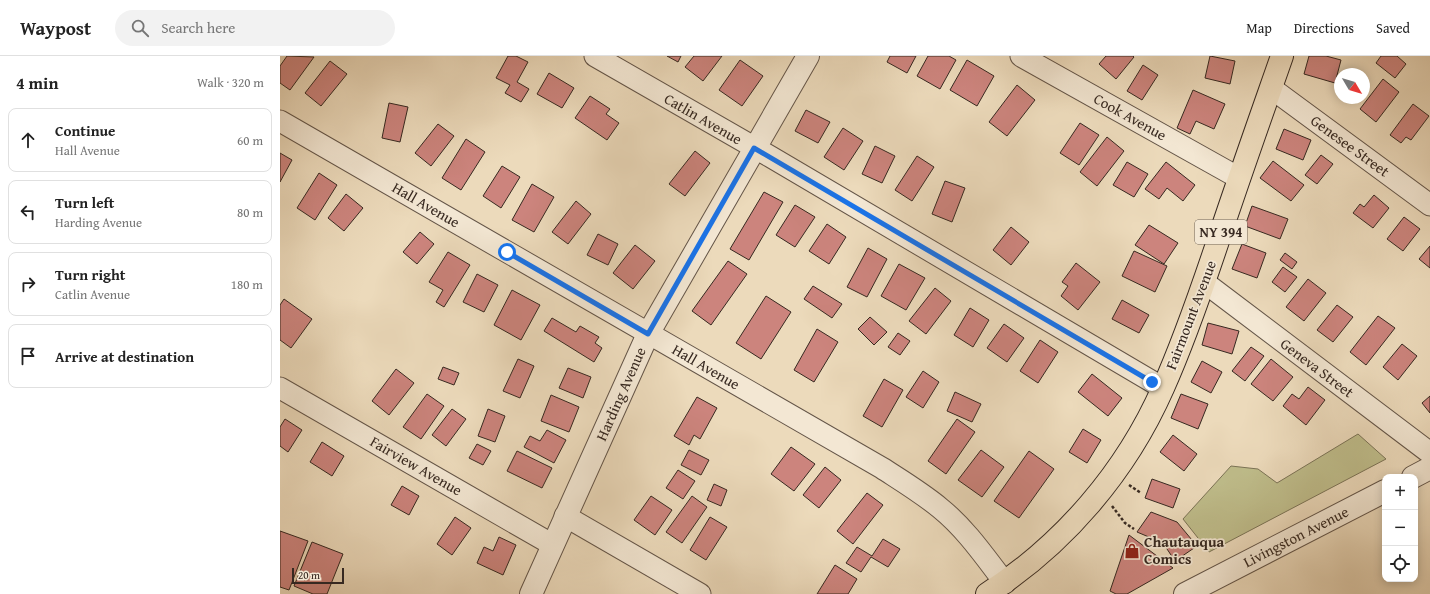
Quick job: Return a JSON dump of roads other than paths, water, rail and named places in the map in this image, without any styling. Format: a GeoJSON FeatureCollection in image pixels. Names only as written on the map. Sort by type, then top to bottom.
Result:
{"type":"FeatureCollection","features":[{"type":"Feature","properties":{"kind":"main road","name":"Fairmount Avenue"},"geometry":{"type":"LineString","coordinates":[[1002,590],[1079,518],[1100,492],[1127,455],[1163,388],[1204,282],[1282,56]]}},
{"type":"Feature","properties":{"kind":"street","name":"Catlin Avenue"},"geometry":{"type":"LineString","coordinates":[[595,56],[1163,388]]}},
{"type":"Feature","properties":{"kind":"street","name":"Harding Avenue"},"geometry":{"type":"LineString","coordinates":[[531,594],[648,334],[808,56]]}},
{"type":"Feature","properties":{"kind":"street","name":"Cook Avenue"},"geometry":{"type":"LineString","coordinates":[[1021,56],[1239,178]]}},
{"type":"Feature","properties":{"kind":"street","name":"Genesee Street"},"geometry":{"type":"LineString","coordinates":[[1271,88],[1430,205]]}},
{"type":"Feature","properties":{"kind":"street","name":"Hall Avenue"},"geometry":{"type":"LineString","coordinates":[[280,121],[882,468],[922,494],[956,523],[973,542],[1002,590]]}},
{"type":"Feature","properties":{"kind":"street","name":"Geneva Street"},"geometry":{"type":"LineString","coordinates":[[1204,282],[1430,454]]}},
{"type":"Feature","properties":{"kind":"street","name":"Fairview Avenue"},"geometry":{"type":"LineString","coordinates":[[280,388],[553,544]]}},
{"type":"Feature","properties":{"kind":"street"},"geometry":{"type":"LineString","coordinates":[[1418,474],[1430,468]]}},
{"type":"Feature","properties":{"kind":"street","name":"Livingston Avenue"},"geometry":{"type":"LineString","coordinates":[[1185,594],[1382,493]]}},
{"type":"Feature","properties":{"kind":"street"},"geometry":{"type":"LineString","coordinates":[[565,516],[700,594]]}},
{"type":"Feature","properties":{"kind":"place","name":"Chautauqua Comics"},"geometry":{"type":"Point","coordinates":[1132,551]}}]}
